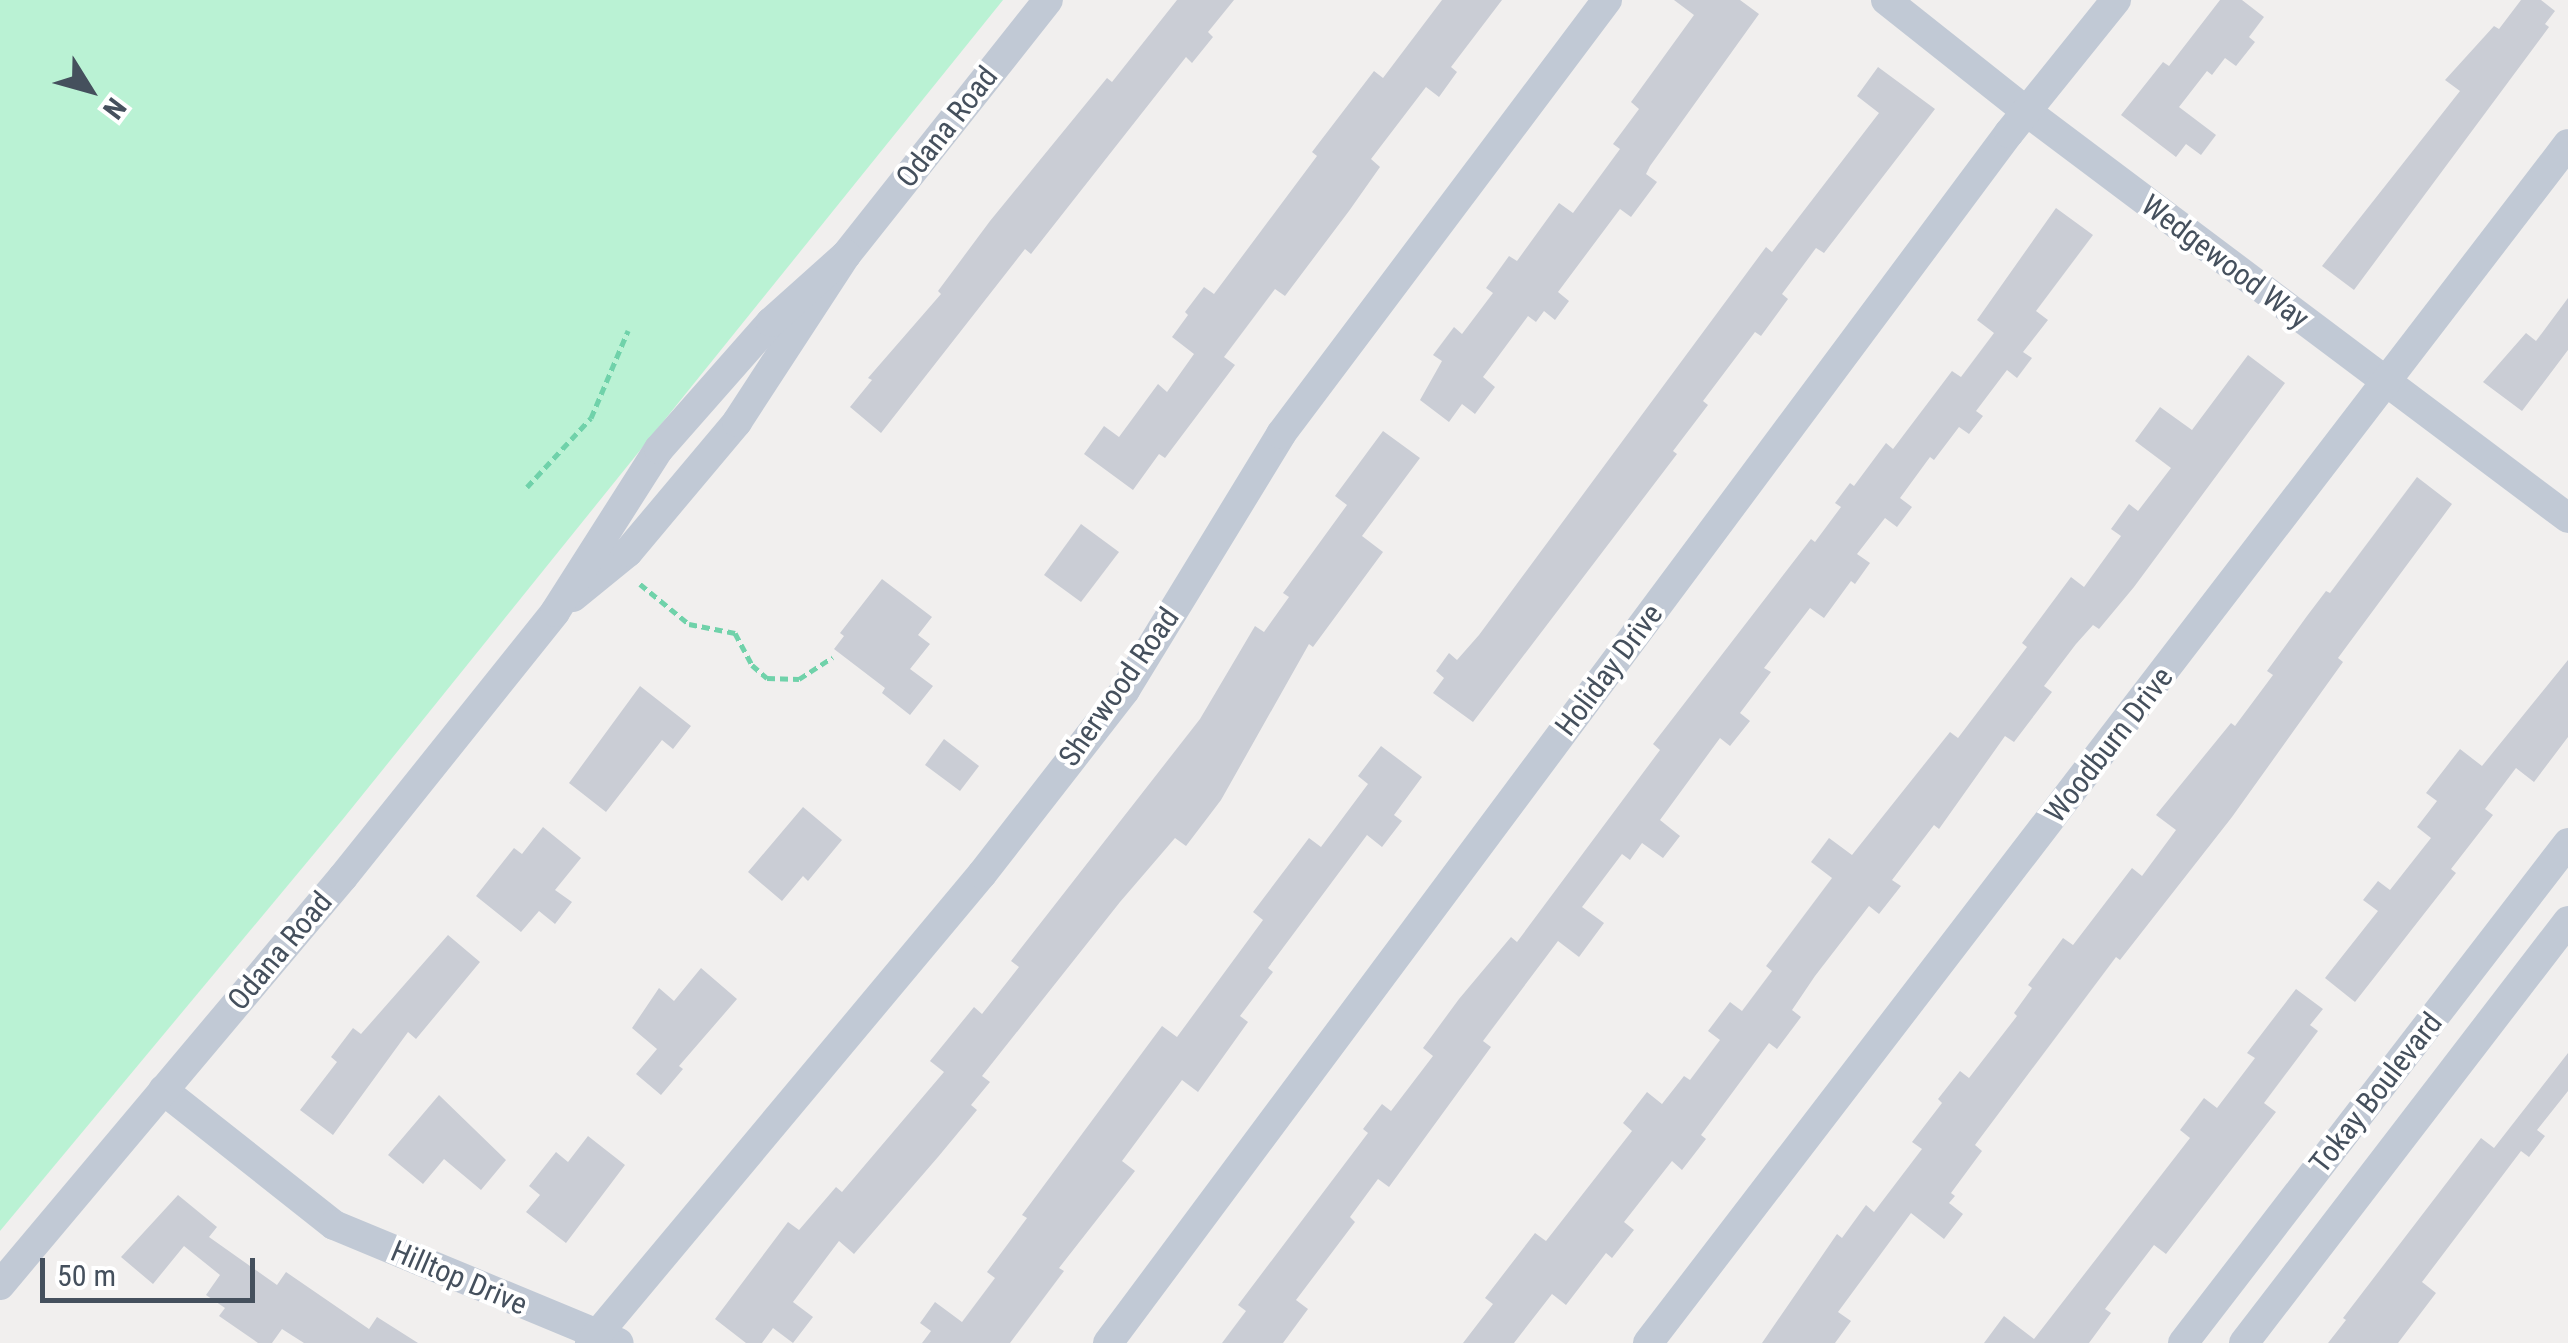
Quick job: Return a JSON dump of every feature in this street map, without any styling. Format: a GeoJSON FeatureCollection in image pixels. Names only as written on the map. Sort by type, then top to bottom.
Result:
{"type":"FeatureCollection","features":[{"type":"Feature","properties":{"kind":"street","name":"Odana Road"},"geometry":{"type":"LineString","coordinates":[[555,612],[628,552],[737,422],[846,255],[1048,0]]}},
{"type":"Feature","properties":{"kind":"street","name":"Sherwood Road"},"geometry":{"type":"LineString","coordinates":[[602,1340],[982,874],[1125,690],[1281,434],[1606,0]]}},
{"type":"Feature","properties":{"kind":"street","name":"Wedgewood Way"},"geometry":{"type":"LineString","coordinates":[[1886,0],[2026,111],[2568,518]]}},
{"type":"Feature","properties":{"kind":"street","name":"Holiday Drive"},"geometry":{"type":"LineString","coordinates":[[1108,1343],[2026,111],[2116,0]]}},
{"type":"Feature","properties":{"kind":"street","name":"Woodburn Drive"},"geometry":{"type":"LineString","coordinates":[[1648,1343],[2568,144]]}},
{"type":"Feature","properties":{"kind":"street","name":"Odana Road"},"geometry":{"type":"LineString","coordinates":[[0,1286],[343,877],[555,612],[659,449],[771,322],[846,255]]}},
{"type":"Feature","properties":{"kind":"street","name":"Tokay Boulevard"},"geometry":{"type":"LineString","coordinates":[[2194,1339],[2568,843]]}},
{"type":"Feature","properties":{"kind":"street","name":"Tokay Boulevard"},"geometry":{"type":"LineString","coordinates":[[2244,1343],[2568,920]]}},
{"type":"Feature","properties":{"kind":"street","name":"Hilltop Drive"},"geometry":{"type":"LineString","coordinates":[[163,1090],[334,1225],[602,1340]]}},
{"type":"Feature","properties":{"kind":"path"},"geometry":{"type":"LineString","coordinates":[[527,487],[591,418],[628,331]]}},
{"type":"Feature","properties":{"kind":"path"},"geometry":{"type":"LineString","coordinates":[[640,584],[689,624],[735,633],[752,665],[766,678],[799,678],[833,657]]}},
{"type":"Feature","properties":{"kind":"green space"},"geometry":{"type":"Polygon","coordinates":[[[0,0],[1003,0],[343,819],[0,1231],[0,0]]]}},
{"type":"Feature","properties":{"kind":"building"},"geometry":{"type":"Polygon","coordinates":[[[1177,0],[1234,0],[1208,32],[1213,37],[1192,63],[1186,57],[1031,254],[1025,249],[881,433],[850,407],[872,380],[868,378],[941,294],[938,291],[990,221],[1107,78],[1112,82],[1177,0]]]}},
{"type":"Feature","properties":{"kind":"building"},"geometry":{"type":"Polygon","coordinates":[[[1442,0],[1502,0],[1451,67],[1457,72],[1439,97],[1426,87],[1371,159],[1380,167],[1349,211],[1285,296],[1275,289],[1224,357],[1235,365],[1165,458],[1159,454],[1133,490],[1084,454],[1104,426],[1119,437],[1158,384],[1167,392],[1194,354],[1172,337],[1188,315],[1185,312],[1204,287],[1214,294],[1317,156],[1312,152],[1374,71],[1383,78],[1442,0]]]}},
{"type":"Feature","properties":{"kind":"building"},"geometry":{"type":"Polygon","coordinates":[[[1674,0],[1740,0],[1759,14],[1650,166],[1646,174],[1657,182],[1631,217],[1620,209],[1558,292],[1569,301],[1555,320],[1544,311],[1536,322],[1528,316],[1483,377],[1495,387],[1475,414],[1462,404],[1449,422],[1420,400],[1442,361],[1433,355],[1454,327],[1462,334],[1493,293],[1486,288],[1509,256],[1517,261],[1559,203],[1573,213],[1620,149],[1613,144],[1639,109],[1631,102],[1694,15],[1674,0]]]}},
{"type":"Feature","properties":{"kind":"building"},"geometry":{"type":"Polygon","coordinates":[[[2220,0],[2242,0],[2264,17],[2249,37],[2255,42],[2236,66],[2225,58],[2212,75],[2207,71],[2179,107],[2216,135],[2201,155],[2186,144],[2176,157],[2121,115],[2163,62],[2169,66],[2220,0]]]}},
{"type":"Feature","properties":{"kind":"building"},"geometry":{"type":"Polygon","coordinates":[[[2521,0],[2541,0],[2555,11],[2545,24],[2549,27],[2354,290],[2322,266],[2460,91],[2445,80],[2494,26],[2499,29],[2521,0]]]}},
{"type":"Feature","properties":{"kind":"building"},"geometry":{"type":"Polygon","coordinates":[[[1878,67],[1935,109],[1824,253],[1816,248],[1782,294],[1788,299],[1761,336],[1755,332],[1703,401],[1708,405],[1673,451],[1677,454],[1473,722],[1433,693],[1444,678],[1436,671],[1449,653],[1457,660],[1479,635],[1766,247],[1772,252],[1879,113],[1857,96],[1878,67]]]}},
{"type":"Feature","properties":{"kind":"building"},"geometry":{"type":"Polygon","coordinates":[[[2056,208],[2093,235],[2036,311],[2048,320],[2023,352],[2032,358],[2017,378],[2007,370],[1976,411],[1983,416],[1969,434],[1959,427],[1934,460],[1930,457],[1900,498],[1912,507],[1897,527],[1885,518],[1857,554],[1870,563],[1855,584],[1851,581],[1824,618],[1810,608],[1764,668],[1771,672],[1740,713],[1750,721],[1730,746],[1720,738],[1660,820],[1680,836],[1663,858],[1642,843],[1630,860],[1622,854],[1582,907],[1604,923],[1579,957],[1558,941],[1483,1041],[1491,1047],[1389,1187],[1378,1179],[1350,1217],[1355,1222],[1296,1300],[1308,1309],[1283,1343],[1222,1343],[1246,1311],[1238,1305],[1368,1133],[1363,1129],[1382,1104],[1391,1111],[1433,1056],[1423,1048],[1511,937],[1517,942],[1660,750],[1653,744],[1811,539],[1815,542],[1841,507],[1835,503],[1850,483],[1854,486],[1886,443],[1893,449],[1952,371],[1961,377],[1994,333],[1977,320],[2056,208]]]}},
{"type":"Feature","properties":{"kind":"building"},"geometry":{"type":"Polygon","coordinates":[[[2568,298],[2568,350],[2522,411],[2483,382],[2526,333],[2536,341],[2568,298]]]}},
{"type":"Feature","properties":{"kind":"building"},"geometry":{"type":"Polygon","coordinates":[[[2248,355],[2285,383],[2134,587],[2099,629],[2093,625],[2044,686],[2052,692],[2014,742],[2005,736],[1939,829],[1934,825],[1892,880],[1901,886],[1879,914],[1869,906],[1815,976],[1792,1010],[1801,1017],[1777,1049],[1769,1043],[1701,1135],[1706,1139],[1682,1170],[1672,1161],[1624,1222],[1634,1230],[1612,1258],[1606,1253],[1566,1305],[1552,1294],[1514,1343],[1463,1343],[1493,1304],[1485,1298],[1535,1233],[1546,1241],[1632,1131],[1623,1123],[1647,1092],[1662,1104],[1684,1076],[1690,1080],[1720,1040],[1708,1031],[1730,1002],[1742,1011],[1772,971],[1766,966],[1832,878],[1811,862],[1829,838],[1852,855],[1950,732],[1958,738],[2027,647],[2022,643],[2071,577],[2084,587],[2121,536],[2111,529],[2129,504],[2138,511],[2171,468],[2135,441],[2160,407],[2192,430],[2248,355]]]}},
{"type":"Feature","properties":{"kind":"building"},"geometry":{"type":"Polygon","coordinates":[[[1383,431],[1420,458],[1362,536],[1383,552],[1313,647],[1309,644],[1221,800],[1186,846],[1175,838],[1120,902],[982,1076],[990,1082],[971,1105],[977,1110],[854,1254],[839,1241],[793,1302],[813,1317],[793,1343],[773,1328],[762,1343],[746,1343],[715,1319],[788,1222],[799,1230],[836,1187],[842,1192],[944,1072],[930,1061],[974,1007],[982,1014],[1019,967],[1011,961],[1200,719],[1255,626],[1264,632],[1289,597],[1283,593],[1347,505],[1335,496],[1383,431]]]}},
{"type":"Feature","properties":{"kind":"building"},"geometry":{"type":"Polygon","coordinates":[[[2417,477],[2452,504],[2338,658],[2343,662],[2232,817],[2120,960],[2116,957],[1975,1145],[1982,1151],[1951,1193],[1955,1196],[1949,1203],[1963,1214],[1944,1239],[1911,1213],[1838,1312],[1851,1321],[1835,1343],[1762,1343],[1837,1234],[1842,1238],[1866,1205],[1874,1212],[1922,1149],[1912,1142],[1942,1103],[1938,1099],[1960,1071],[1969,1078],[2017,1016],[2014,1013],[2032,988],[2028,985],[2063,938],[2073,945],[2132,868],[2142,876],[2176,830],[2156,815],[2231,723],[2235,726],[2273,675],[2267,671],[2307,616],[2326,591],[2330,593],[2417,477]]]}},
{"type":"Feature","properties":{"kind":"building"},"geometry":{"type":"Polygon","coordinates":[[[1081,524],[1119,552],[1081,602],[1044,575],[1081,524]]]}},
{"type":"Feature","properties":{"kind":"building"},"geometry":{"type":"Polygon","coordinates":[[[882,579],[932,617],[918,635],[930,644],[910,669],[933,686],[910,715],[882,693],[885,688],[834,649],[844,636],[840,633],[882,579]]]}},
{"type":"Feature","properties":{"kind":"building"},"geometry":{"type":"Polygon","coordinates":[[[2568,660],[2568,737],[2534,782],[2516,768],[2485,809],[2493,815],[2451,869],[2456,873],[2355,1002],[2325,978],[2378,911],[2363,900],[2378,881],[2390,890],[2431,838],[2417,827],[2437,801],[2426,793],[2460,749],[2482,766],[2568,660]]]}},
{"type":"Feature","properties":{"kind":"building"},"geometry":{"type":"Polygon","coordinates":[[[640,686],[691,726],[673,749],[662,740],[606,812],[569,783],[640,686]]]}},
{"type":"Feature","properties":{"kind":"building"},"geometry":{"type":"Polygon","coordinates":[[[944,739],[979,766],[960,791],[925,765],[944,739]]]}},
{"type":"Feature","properties":{"kind":"building"},"geometry":{"type":"Polygon","coordinates":[[[1381,746],[1422,777],[1394,815],[1402,821],[1382,847],[1367,835],[1268,968],[1273,972],[1240,1016],[1248,1022],[1198,1092],[1182,1080],[1122,1161],[1135,1171],[1059,1268],[1064,1271],[1010,1343],[922,1343],[931,1331],[920,1323],[935,1302],[962,1322],[995,1278],[987,1272],[1027,1218],[1022,1215],[1162,1026],[1177,1037],[1263,920],[1253,912],[1309,838],[1321,847],[1368,784],[1358,776],[1381,746]]]}},
{"type":"Feature","properties":{"kind":"building"},"geometry":{"type":"Polygon","coordinates":[[[803,807],[842,840],[808,881],[803,876],[782,901],[748,872],[803,807]]]}},
{"type":"Feature","properties":{"kind":"building"},"geometry":{"type":"Polygon","coordinates":[[[543,827],[581,858],[555,890],[572,902],[555,924],[539,911],[521,932],[476,896],[514,848],[522,854],[543,827]]]}},
{"type":"Feature","properties":{"kind":"building"},"geometry":{"type":"Polygon","coordinates":[[[448,935],[480,962],[416,1039],[408,1032],[333,1135],[300,1110],[337,1062],[331,1057],[353,1028],[361,1034],[448,935]]]}},
{"type":"Feature","properties":{"kind":"building"},"geometry":{"type":"Polygon","coordinates":[[[701,968],[737,999],[679,1066],[683,1069],[661,1095],[636,1074],[657,1049],[632,1028],[659,988],[674,1001],[701,968]]]}},
{"type":"Feature","properties":{"kind":"building"},"geometry":{"type":"Polygon","coordinates":[[[2296,989],[2323,1009],[2310,1025],[2318,1031],[2264,1103],[2276,1112],[2166,1254],[2154,1245],[2105,1309],[2111,1313],[2089,1343],[1984,1343],[2004,1316],[2034,1339],[2190,1138],[2180,1130],[2204,1098],[2217,1108],[2255,1058],[2247,1053],[2296,989]]]}},
{"type":"Feature","properties":{"kind":"building"},"geometry":{"type":"Polygon","coordinates":[[[2568,1053],[2568,1091],[2537,1130],[2545,1136],[2529,1157],[2521,1151],[2422,1282],[2436,1293],[2398,1343],[2328,1343],[2481,1138],[2494,1148],[2568,1053]]]}},
{"type":"Feature","properties":{"kind":"building"},"geometry":{"type":"Polygon","coordinates":[[[439,1095],[506,1160],[481,1190],[444,1159],[423,1184],[388,1155],[439,1095]]]}},
{"type":"Feature","properties":{"kind":"building"},"geometry":{"type":"Polygon","coordinates":[[[588,1136],[625,1165],[566,1243],[526,1212],[540,1195],[529,1186],[556,1152],[568,1162],[588,1136]]]}},
{"type":"Feature","properties":{"kind":"building"},"geometry":{"type":"Polygon","coordinates":[[[178,1195],[217,1227],[209,1237],[277,1285],[286,1272],[369,1329],[377,1317],[418,1343],[304,1343],[282,1329],[272,1343],[258,1343],[219,1316],[225,1308],[206,1295],[220,1275],[184,1246],[153,1284],[121,1257],[178,1195]]]}}]}
